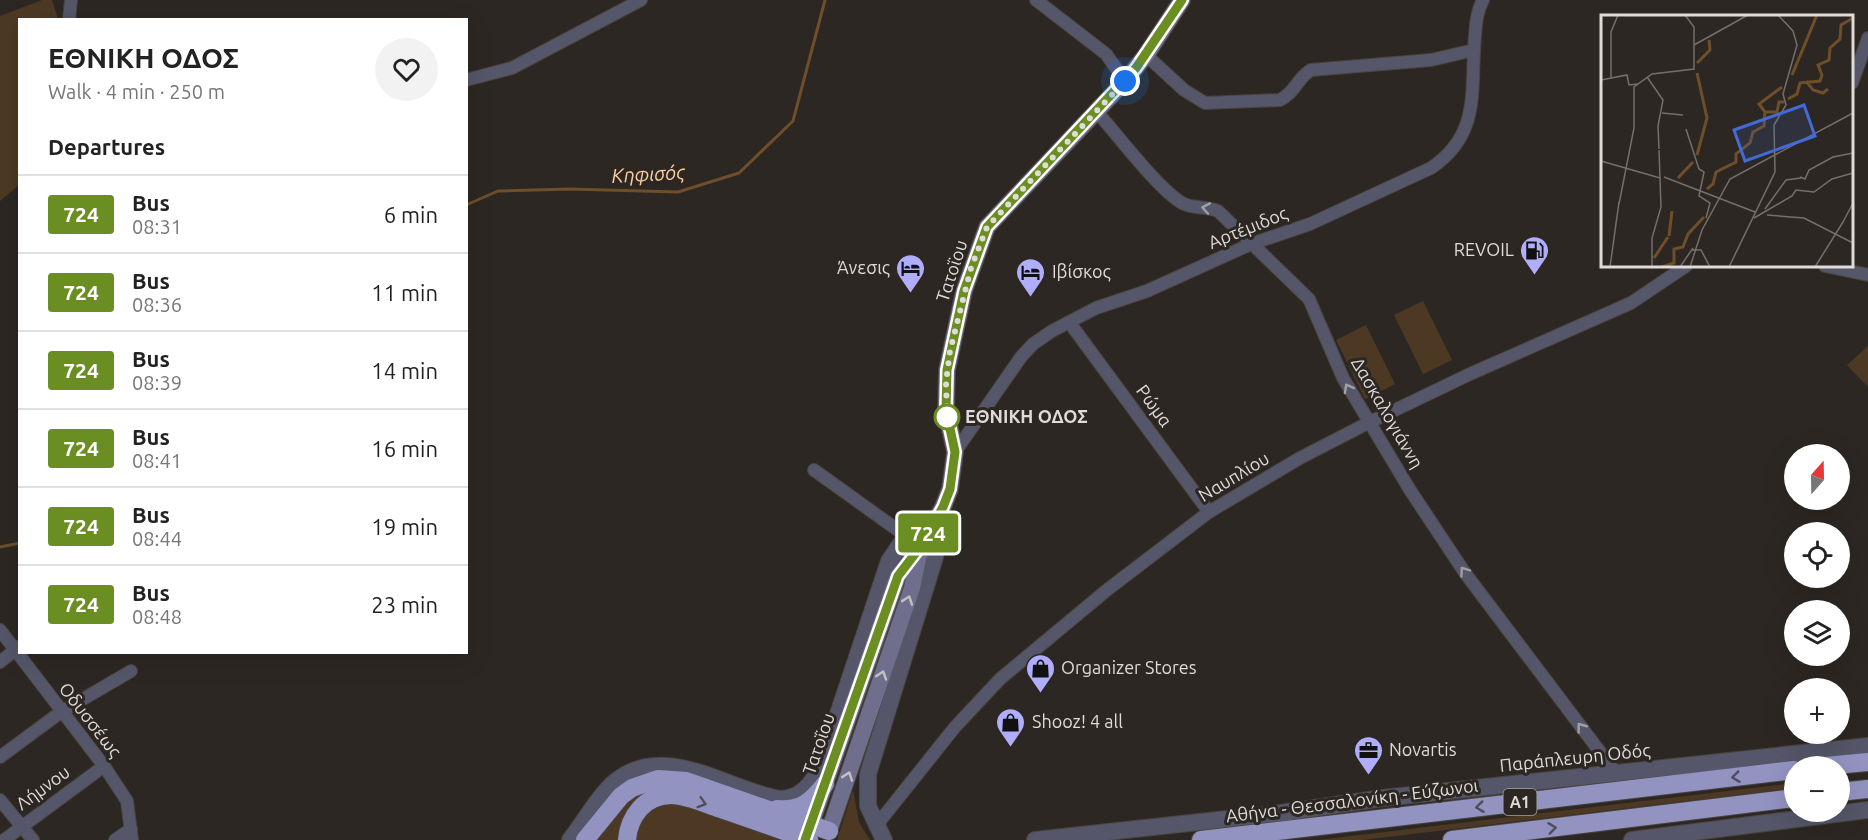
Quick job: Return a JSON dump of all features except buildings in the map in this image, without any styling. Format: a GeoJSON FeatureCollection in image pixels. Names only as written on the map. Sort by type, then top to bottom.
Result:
{"type":"FeatureCollection","features":[{"type":"Feature","properties":{"kind":"highway"},"geometry":{"type":"LineString","coordinates":[[1850,764],[1868,762]]}},
{"type":"Feature","properties":{"kind":"highway","name":"Αθήνα - Θεσσαλονίκη - Εύζωνοι"},"geometry":{"type":"LineString","coordinates":[[1201,840],[1784,771]]}},
{"type":"Feature","properties":{"kind":"highway"},"geometry":{"type":"LineString","coordinates":[[585,840],[621,796],[632,788],[658,779],[686,781],[767,817],[810,832],[829,831]]}},
{"type":"Feature","properties":{"kind":"highway"},"geometry":{"type":"LineString","coordinates":[[627,840],[629,825],[640,807],[652,799],[672,795],[767,817],[800,808],[812,801],[825,784]]}},
{"type":"Feature","properties":{"kind":"highway"},"geometry":{"type":"LineString","coordinates":[[1850,791],[1868,789]]}},
{"type":"Feature","properties":{"kind":"highway","name":"Α1"},"geometry":{"type":"LineString","coordinates":[[1452,840],[1784,799]]}},
{"type":"Feature","properties":{"kind":"highway"},"geometry":{"type":"LineString","coordinates":[[767,817],[787,840]]}},
{"type":"Feature","properties":{"kind":"main road","name":"Τατοΐου"},"geometry":{"type":"LineString","coordinates":[[810,832],[898,576],[921,546],[947,497],[955,452],[946,410],[947,370],[964,291],[982,240],[995,216],[1125,81],[1146,55],[1182,0]]}},
{"type":"Feature","properties":{"kind":"main road","name":"Τατοΐου"},"geometry":{"type":"LineString","coordinates":[[829,831],[912,588],[921,546]]}},
{"type":"Feature","properties":{"kind":"street"},"geometry":{"type":"LineString","coordinates":[[69,18],[70,0]]}},
{"type":"Feature","properties":{"kind":"street"},"geometry":{"type":"LineString","coordinates":[[468,79],[512,68],[641,0]]}},
{"type":"Feature","properties":{"kind":"street"},"geometry":{"type":"LineString","coordinates":[[1036,0],[1106,54],[1125,81]]}},
{"type":"Feature","properties":{"kind":"street","name":"Αρτέμιδος"},"geometry":{"type":"LineString","coordinates":[[955,452],[1021,357],[1033,344],[1069,322],[1096,308],[1147,291],[1251,244],[1310,224],[1431,168],[1446,158],[1456,147],[1469,120],[1478,11],[1483,0]]}},
{"type":"Feature","properties":{"kind":"street"},"geometry":{"type":"LineString","coordinates":[[1853,78],[1868,38]]}},
{"type":"Feature","properties":{"kind":"street"},"geometry":{"type":"LineString","coordinates":[[1146,55],[1184,90],[1205,103],[1280,100],[1291,94],[1305,74],[1311,70],[1431,60],[1474,50]]}},
{"type":"Feature","properties":{"kind":"street","name":"Δασκαλογιάννη"},"geometry":{"type":"LineString","coordinates":[[1096,111],[1167,190],[1182,203],[1192,207],[1206,206],[1218,211],[1309,299],[1343,378],[1368,423],[1465,573],[1616,773]]}},
{"type":"Feature","properties":{"kind":"street","name":"Ναυπλίου"},"geometry":{"type":"LineString","coordinates":[[880,833],[955,727],[1000,679],[1107,590],[1209,512],[1300,458],[1368,423],[1470,374],[1631,303],[1685,267]]}},
{"type":"Feature","properties":{"kind":"street"},"geometry":{"type":"LineString","coordinates":[[1830,267],[1868,275]]}},
{"type":"Feature","properties":{"kind":"street","name":"Ρώμα"},"geometry":{"type":"LineString","coordinates":[[1069,322],[1209,512]]}},
{"type":"Feature","properties":{"kind":"street"},"geometry":{"type":"LineString","coordinates":[[814,470],[935,557],[868,774],[868,806],[880,833]]}},
{"type":"Feature","properties":{"kind":"street"},"geometry":{"type":"LineString","coordinates":[[570,840],[615,783],[629,774],[647,768],[672,766],[690,770],[780,799],[795,796],[808,788],[817,777],[889,561],[906,536]]}},
{"type":"Feature","properties":{"kind":"street","name":"Οδυσσέως"},"geometry":{"type":"LineString","coordinates":[[0,630],[17,648]]}},
{"type":"Feature","properties":{"kind":"street"},"geometry":{"type":"LineString","coordinates":[[0,662],[17,648]]}},
{"type":"Feature","properties":{"kind":"street","name":"Οδυσσέως"},"geometry":{"type":"LineString","coordinates":[[21,654],[127,801],[131,834]]}},
{"type":"Feature","properties":{"kind":"street"},"geometry":{"type":"LineString","coordinates":[[0,757],[61,712],[131,671]]}},
{"type":"Feature","properties":{"kind":"street","name":"Παράπλευρη Οδός"},"geometry":{"type":"LineString","coordinates":[[1035,840],[1281,813],[1383,798],[1868,746]]}},
{"type":"Feature","properties":{"kind":"street","name":"Λήμνου"},"geometry":{"type":"LineString","coordinates":[[4,840],[104,766]]}},
{"type":"Feature","properties":{"kind":"street"},"geometry":{"type":"LineString","coordinates":[[0,800],[33,840]]}},
{"type":"Feature","properties":{"kind":"street"},"geometry":{"type":"LineString","coordinates":[[1632,840],[1682,837],[1868,810]]}},
{"type":"Feature","properties":{"kind":"street"},"geometry":{"type":"LineString","coordinates":[[115,840],[131,834]]}},
{"type":"Feature","properties":{"kind":"shaded area"},"geometry":{"type":"Polygon","coordinates":[[[42,0],[52,0],[58,18],[18,18],[18,186],[0,201],[0,16],[42,0]]]}},
{"type":"Feature","properties":{"kind":"shaded area"},"geometry":{"type":"Polygon","coordinates":[[[1423,301],[1452,360],[1423,374],[1394,315],[1423,301]]]}},
{"type":"Feature","properties":{"kind":"shaded area"},"geometry":{"type":"Polygon","coordinates":[[[1366,325],[1395,384],[1365,399],[1336,340],[1366,325]]]}},
{"type":"Feature","properties":{"kind":"shaded area"},"geometry":{"type":"Polygon","coordinates":[[[1868,346],[1868,387],[1847,365],[1868,346]]]}},
{"type":"Feature","properties":{"kind":"shaded area"},"geometry":{"type":"Polygon","coordinates":[[[1784,784],[1784,789],[1363,840],[1318,840],[1784,784]]]}},
{"type":"Feature","properties":{"kind":"shaded area"},"geometry":{"type":"Polygon","coordinates":[[[668,788],[622,840],[594,840],[637,790],[668,788]]]}},
{"type":"Feature","properties":{"kind":"shaded area"},"geometry":{"type":"Polygon","coordinates":[[[853,790],[859,822],[870,840],[837,840],[853,790]]]}},
{"type":"Feature","properties":{"kind":"shaded area"},"geometry":{"type":"Polygon","coordinates":[[[675,800],[776,837],[778,840],[635,840],[637,826],[654,804],[675,800]]]}},
{"type":"Feature","properties":{"kind":"waterway","name":"Κηφισός"},"geometry":{"type":"LineString","coordinates":[[468,204],[498,191],[570,189],[678,192],[739,173],[793,121],[825,0]]}},
{"type":"Feature","properties":{"kind":"waterway","name":"Κηφισός"},"geometry":{"type":"LineString","coordinates":[[0,547],[18,543]]}},
{"type":"Feature","properties":{"kind":"bus line","name":"724"},"geometry":{"type":"LineString","coordinates":[[805,840],[898,576],[921,546],[943,507],[950,489],[955,452],[946,410],[947,370],[964,291],[987,227],[1125,81],[1146,55],[1182,0]]}},
{"type":"Feature","properties":{"kind":"place","name":"REVOIL"},"geometry":{"type":"Point","coordinates":[1535,276]}},
{"type":"Feature","properties":{"kind":"place","name":"Άνεσις"},"geometry":{"type":"Point","coordinates":[911,294]}},
{"type":"Feature","properties":{"kind":"place","name":"Ιβίσκος"},"geometry":{"type":"Point","coordinates":[1031,298]}},
{"type":"Feature","properties":{"kind":"place","name":"ΕΘΝΙΚΗ ΟΔΟΣ"},"geometry":{"type":"Point","coordinates":[947,417]}},
{"type":"Feature","properties":{"kind":"place","name":"Organizer Stores"},"geometry":{"type":"Point","coordinates":[1040,694]}},
{"type":"Feature","properties":{"kind":"place","name":"Shooz! 4 all"},"geometry":{"type":"Point","coordinates":[1011,748]}},
{"type":"Feature","properties":{"kind":"place","name":"Novartis"},"geometry":{"type":"Point","coordinates":[1368,776]}},
{"type":"Feature","properties":{"kind":"route"},"geometry":{"type":"LineString","coordinates":[[947,417],[946,382],[950,351],[964,291],[987,227],[1125,81]]}}]}
